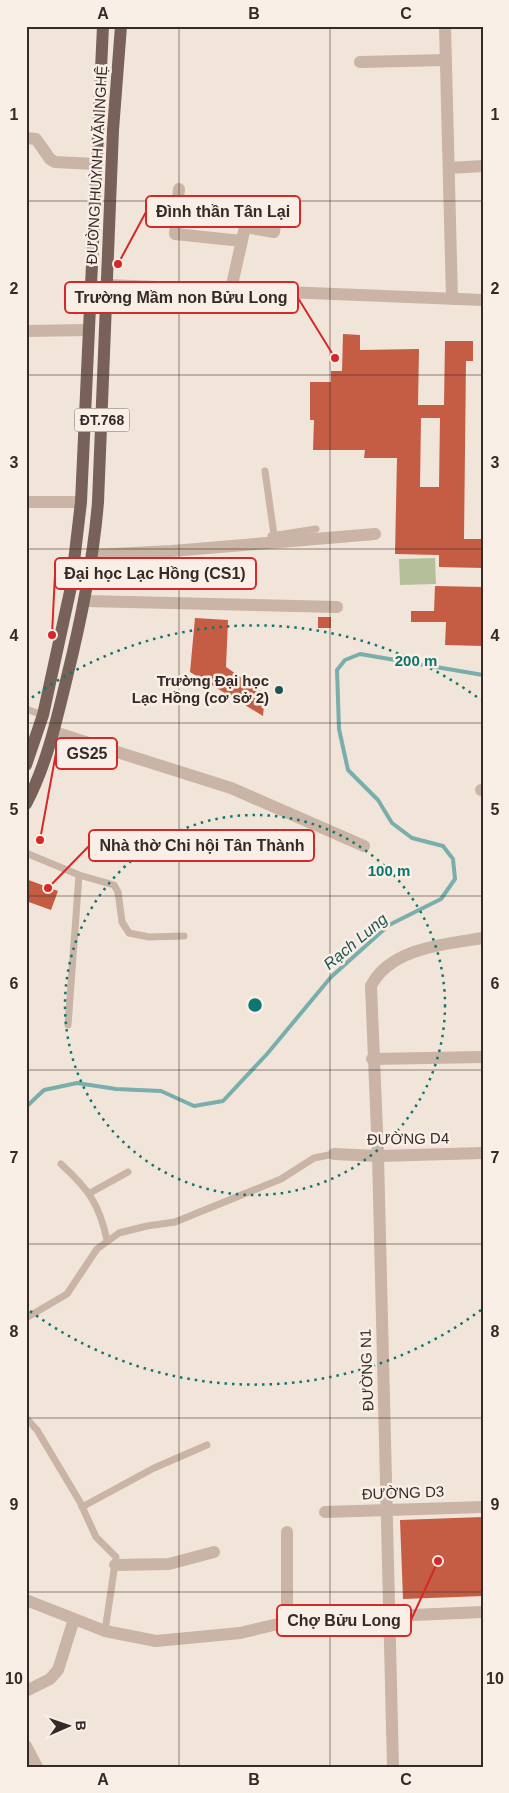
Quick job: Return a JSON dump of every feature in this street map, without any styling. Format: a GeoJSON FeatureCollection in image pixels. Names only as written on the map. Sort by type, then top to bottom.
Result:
{"type":"FeatureCollection","features":[{"type":"Feature","properties":{"kind":"main road","name":"ĐƯỜNG HUỲNH VĂN NGHỆ"},"geometry":{"type":"LineString","coordinates":[[26,766],[43,715],[71,588],[81,502],[95,164],[103,26]]}},
{"type":"Feature","properties":{"kind":"main road","name":"ĐƯỜNG HUỲNH VĂN NGHỆ"},"geometry":{"type":"LineString","coordinates":[[26,804],[54,732],[86,601],[94,555],[98,502],[114,130],[121,26]]}},
{"type":"Feature","properties":{"kind":"main road"},"geometry":{"type":"LineString","coordinates":[[90,284],[108,285]]}},
{"type":"Feature","properties":{"kind":"street"},"geometry":{"type":"LineString","coordinates":[[445,26],[452,299]]}},
{"type":"Feature","properties":{"kind":"street"},"geometry":{"type":"LineString","coordinates":[[360,62],[446,60]]}},
{"type":"Feature","properties":{"kind":"street"},"geometry":{"type":"LineString","coordinates":[[26,138],[36,139],[50,159],[55,162],[95,164]]}},
{"type":"Feature","properties":{"kind":"street"},"geometry":{"type":"LineString","coordinates":[[449,168],[483,166]]}},
{"type":"Feature","properties":{"kind":"street"},"geometry":{"type":"LineString","coordinates":[[179,189],[175,234],[242,241]]}},
{"type":"Feature","properties":{"kind":"street"},"geometry":{"type":"LineString","coordinates":[[231,289],[245,226],[274,232],[279,202]]}},
{"type":"Feature","properties":{"kind":"street"},"geometry":{"type":"LineString","coordinates":[[108,285],[483,300]]}},
{"type":"Feature","properties":{"kind":"street"},"geometry":{"type":"LineString","coordinates":[[26,330],[89,330]]}},
{"type":"Feature","properties":{"kind":"street"},"geometry":{"type":"LineString","coordinates":[[26,502],[81,502]]}},
{"type":"Feature","properties":{"kind":"street"},"geometry":{"type":"LineString","coordinates":[[94,555],[375,534]]}},
{"type":"Feature","properties":{"kind":"street"},"geometry":{"type":"LineString","coordinates":[[86,601],[337,607]]}},
{"type":"Feature","properties":{"kind":"street"},"geometry":{"type":"LineString","coordinates":[[54,732],[231,788],[364,846]]}},
{"type":"Feature","properties":{"kind":"street","name":"ĐƯỜNG N1"},"geometry":{"type":"LineString","coordinates":[[393,1767],[378,1156],[372,1059],[371,986],[377,974],[400,957],[449,944],[483,938]]}},
{"type":"Feature","properties":{"kind":"street"},"geometry":{"type":"LineString","coordinates":[[372,1059],[483,1057]]}},
{"type":"Feature","properties":{"kind":"street","name":"ĐƯỜNG D4"},"geometry":{"type":"LineString","coordinates":[[334,1154],[378,1156],[483,1153]]}},
{"type":"Feature","properties":{"kind":"street","name":"ĐƯỜNG D3"},"geometry":{"type":"LineString","coordinates":[[325,1512],[483,1507]]}},
{"type":"Feature","properties":{"kind":"street"},"geometry":{"type":"LineString","coordinates":[[288,1532],[288,1622]]}},
{"type":"Feature","properties":{"kind":"street"},"geometry":{"type":"LineString","coordinates":[[115,1565],[169,1564],[214,1552]]}},
{"type":"Feature","properties":{"kind":"street"},"geometry":{"type":"LineString","coordinates":[[26,1600],[105,1631],[156,1641],[240,1633],[288,1622],[390,1615],[483,1612]]}},
{"type":"Feature","properties":{"kind":"street"},"geometry":{"type":"LineString","coordinates":[[26,1691],[50,1679],[58,1670],[74,1619]]}},
{"type":"Feature","properties":{"kind":"street"},"geometry":{"type":"LineString","coordinates":[[26,1746],[37,1767]]}},
{"type":"Feature","properties":{"kind":"lane"},"geometry":{"type":"LineString","coordinates":[[265,471],[274,535]]}},
{"type":"Feature","properties":{"kind":"lane"},"geometry":{"type":"LineString","coordinates":[[255,544],[274,535],[316,529]]}},
{"type":"Feature","properties":{"kind":"lane"},"geometry":{"type":"LineString","coordinates":[[26,709],[43,715]]}},
{"type":"Feature","properties":{"kind":"lane"},"geometry":{"type":"LineString","coordinates":[[26,853],[79,875],[114,885],[118,892],[122,922],[129,933],[149,937],[184,936]]}},
{"type":"Feature","properties":{"kind":"lane"},"geometry":{"type":"LineString","coordinates":[[68,1025],[79,875]]}},
{"type":"Feature","properties":{"kind":"lane"},"geometry":{"type":"LineString","coordinates":[[26,1318],[67,1294],[96,1249],[118,1233],[175,1222],[274,1183],[314,1158],[334,1154]]}},
{"type":"Feature","properties":{"kind":"lane"},"geometry":{"type":"LineString","coordinates":[[61,1164],[90,1193],[102,1215],[107,1240]]}},
{"type":"Feature","properties":{"kind":"lane"},"geometry":{"type":"LineString","coordinates":[[90,1193],[128,1172]]}},
{"type":"Feature","properties":{"kind":"lane"},"geometry":{"type":"LineString","coordinates":[[26,1418],[37,1430],[82,1507],[96,1537],[116,1557],[105,1631]]}},
{"type":"Feature","properties":{"kind":"lane"},"geometry":{"type":"LineString","coordinates":[[82,1507],[154,1468],[207,1444]]}},
{"type":"Feature","properties":{"kind":"green space"},"geometry":{"type":"Polygon","coordinates":[[[435,558],[436,584],[400,585],[399,559],[435,558]]]}},
{"type":"Feature","properties":{"kind":"building"},"geometry":{"type":"Polygon","coordinates":[[[343,334],[360,335],[360,350],[419,349],[418,405],[444,405],[445,341],[473,341],[473,361],[466,361],[464,539],[483,539],[483,568],[439,567],[439,555],[395,554],[397,458],[364,458],[365,450],[313,450],[314,420],[310,420],[310,382],[331,382],[331,371],[342,371],[343,334]],[[421,418],[420,487],[439,487],[440,418],[421,418]]]}},
{"type":"Feature","properties":{"kind":"building"},"geometry":{"type":"Polygon","coordinates":[[[435,586],[483,587],[483,646],[445,645],[446,622],[411,622],[411,611],[434,611],[435,586]]]}},
{"type":"Feature","properties":{"kind":"building"},"geometry":{"type":"Polygon","coordinates":[[[318,617],[331,617],[331,628],[318,628],[318,617]]]}},
{"type":"Feature","properties":{"kind":"building"},"geometry":{"type":"Polygon","coordinates":[[[195,618],[228,620],[226,667],[265,694],[263,716],[190,672],[195,618]]]}},
{"type":"Feature","properties":{"kind":"building"},"geometry":{"type":"Polygon","coordinates":[[[26,879],[58,891],[51,910],[26,901],[26,879]]]}},
{"type":"Feature","properties":{"kind":"building"},"geometry":{"type":"Polygon","coordinates":[[[483,1517],[483,1596],[403,1599],[400,1520],[483,1517]]]}},
{"type":"Feature","properties":{"kind":"waterway","name":"Rạch Lung"},"geometry":{"type":"LineString","coordinates":[[26,1107],[44,1090],[77,1083],[116,1089],[161,1091],[194,1106],[223,1101],[267,1054],[331,977],[389,925],[441,899],[455,879],[453,859],[443,846],[412,838],[392,823],[378,800],[348,770],[339,729],[337,670],[345,660],[360,654],[483,675]]}},
{"type":"Feature","properties":{"kind":"place","name":"Đình thần Tân Lại"},"geometry":{"type":"Point","coordinates":[118,264]}},
{"type":"Feature","properties":{"kind":"place","name":"Trường Mầm non Bửu Long"},"geometry":{"type":"Point","coordinates":[335,358]}},
{"type":"Feature","properties":{"kind":"place","name":"Đại học Lạc Hồng (CS1)"},"geometry":{"type":"Point","coordinates":[52,635]}},
{"type":"Feature","properties":{"kind":"place","name":"Trường Đại học Lạc Hồng (cơ sở 2)"},"geometry":{"type":"Point","coordinates":[279,690]}},
{"type":"Feature","properties":{"kind":"place","name":"GS25"},"geometry":{"type":"Point","coordinates":[40,840]}},
{"type":"Feature","properties":{"kind":"place","name":"Nhà thờ Chi hội Tân Thành"},"geometry":{"type":"Point","coordinates":[48,888]}},
{"type":"Feature","properties":{"kind":"place","name":"Chợ Bửu Long"},"geometry":{"type":"Point","coordinates":[438,1561]}}]}
